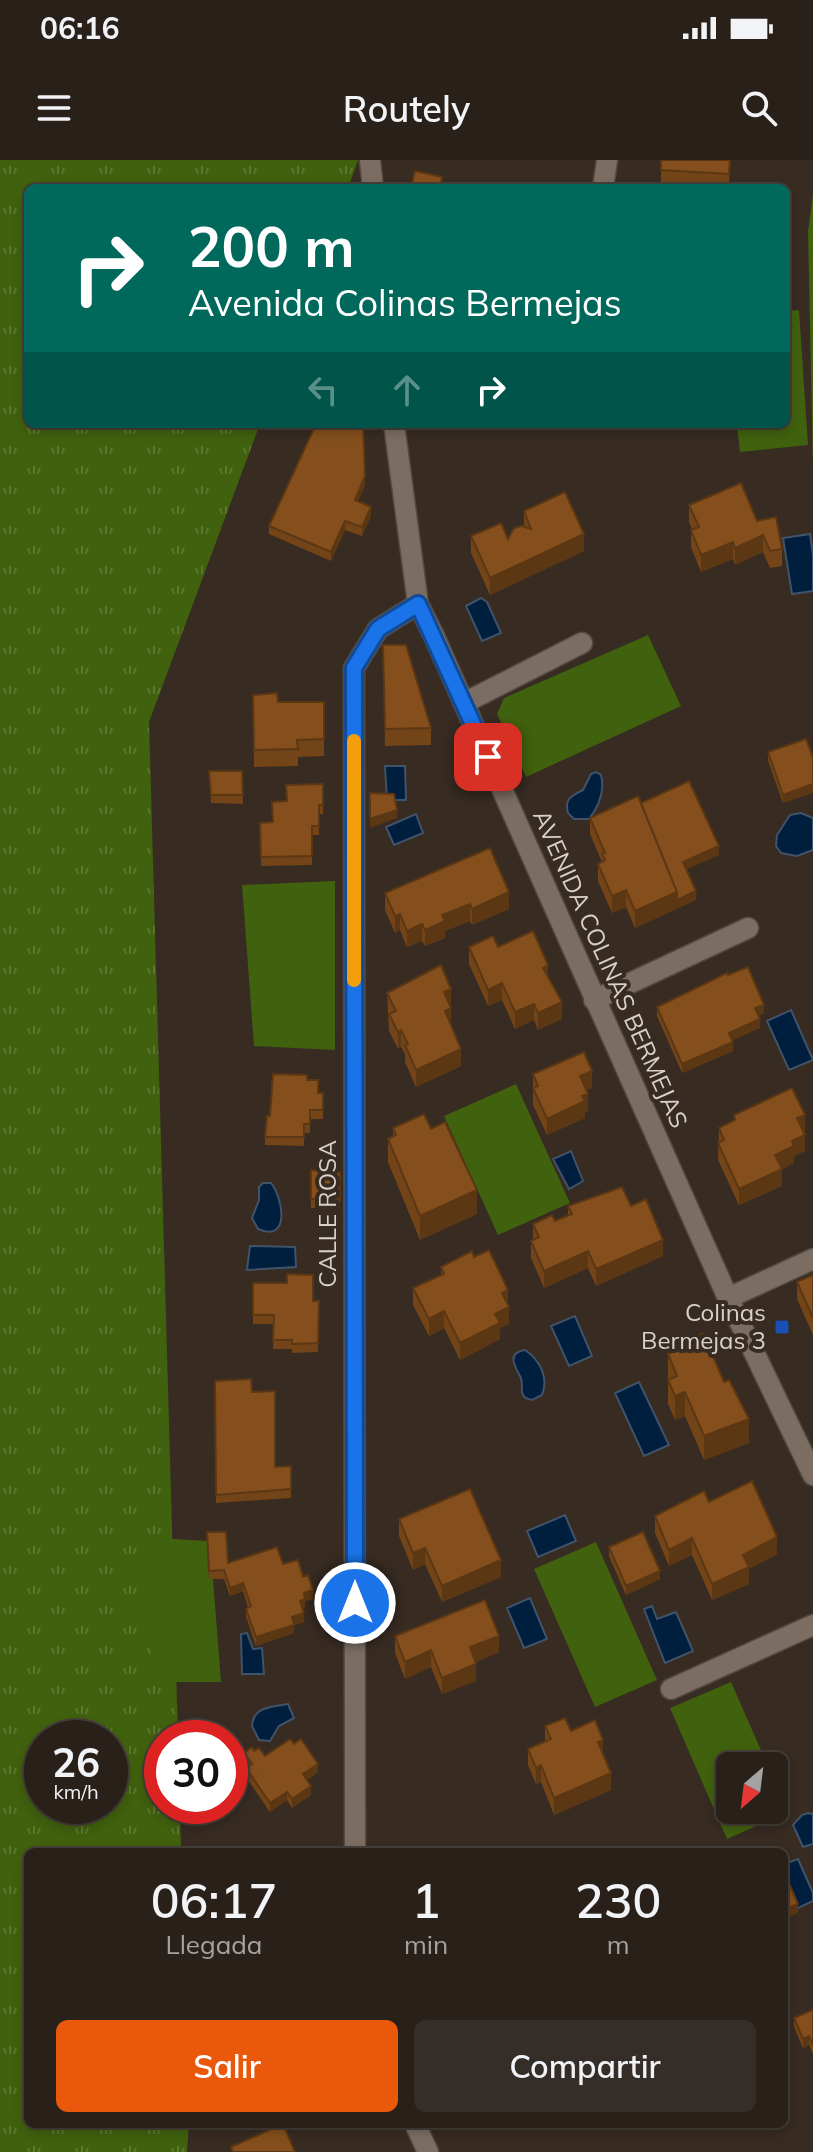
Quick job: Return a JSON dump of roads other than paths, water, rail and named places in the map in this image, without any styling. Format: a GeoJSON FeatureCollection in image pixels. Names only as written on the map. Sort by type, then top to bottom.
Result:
{"type":"FeatureCollection","features":[{"type":"Feature","properties":{"kind":"street"},"geometry":{"type":"LineString","coordinates":[[370,160],[373,184]]}},
{"type":"Feature","properties":{"kind":"street"},"geometry":{"type":"LineString","coordinates":[[604,184],[607,160]]}},
{"type":"Feature","properties":{"kind":"street","name":"AVENIDA COLINAS BERMEJAS"},"geometry":{"type":"LineString","coordinates":[[395,428],[418,604],[728,1298],[813,1475]]}},
{"type":"Feature","properties":{"kind":"street","name":"CALLE ROSA"},"geometry":{"type":"LineString","coordinates":[[355,1848],[354,668],[378,629],[418,604]]}},
{"type":"Feature","properties":{"kind":"street"},"geometry":{"type":"LineString","coordinates":[[464,703],[582,643]]}},
{"type":"Feature","properties":{"kind":"street"},"geometry":{"type":"LineString","coordinates":[[594,1000],[748,928]]}},
{"type":"Feature","properties":{"kind":"street"},"geometry":{"type":"LineString","coordinates":[[728,1298],[813,1259]]}},
{"type":"Feature","properties":{"kind":"street"},"geometry":{"type":"LineString","coordinates":[[671,1689],[813,1625]]}},
{"type":"Feature","properties":{"kind":"street"},"geometry":{"type":"LineString","coordinates":[[417,2128],[428,2152]]}},
{"type":"Feature","properties":{"kind":"water"},"geometry":{"type":"Polygon","coordinates":[[[810,534],[813,591],[792,594],[783,538],[810,534]]]}},
{"type":"Feature","properties":{"kind":"water"},"geometry":{"type":"Polygon","coordinates":[[[481,598],[487,602],[501,633],[482,641],[466,606],[481,598]]]}},
{"type":"Feature","properties":{"kind":"water"},"geometry":{"type":"Polygon","coordinates":[[[385,766],[405,766],[406,800],[387,800],[385,766]]]}},
{"type":"Feature","properties":{"kind":"water"},"geometry":{"type":"Polygon","coordinates":[[[596,772],[601,775],[602,781],[598,804],[589,819],[574,819],[568,813],[568,801],[583,790],[591,774],[596,772]]]}},
{"type":"Feature","properties":{"kind":"water"},"geometry":{"type":"Polygon","coordinates":[[[801,813],[813,818],[813,850],[797,856],[781,853],[776,846],[777,835],[790,815],[801,813]]]}},
{"type":"Feature","properties":{"kind":"water"},"geometry":{"type":"Polygon","coordinates":[[[416,814],[423,833],[394,845],[386,827],[416,814]]]}},
{"type":"Feature","properties":{"kind":"water"},"geometry":{"type":"Polygon","coordinates":[[[791,1010],[813,1060],[789,1070],[767,1021],[791,1010]]]}},
{"type":"Feature","properties":{"kind":"water"},"geometry":{"type":"Polygon","coordinates":[[[571,1151],[583,1181],[569,1189],[553,1159],[571,1151]]]}},
{"type":"Feature","properties":{"kind":"water"},"geometry":{"type":"Polygon","coordinates":[[[263,1183],[271,1183],[281,1208],[280,1225],[269,1232],[258,1229],[252,1218],[259,1200],[259,1187],[263,1183]]]}},
{"type":"Feature","properties":{"kind":"water"},"geometry":{"type":"Polygon","coordinates":[[[250,1246],[295,1247],[296,1267],[247,1270],[250,1246]]]}},
{"type":"Feature","properties":{"kind":"water"},"geometry":{"type":"Polygon","coordinates":[[[575,1316],[592,1356],[569,1366],[551,1326],[575,1316]]]}},
{"type":"Feature","properties":{"kind":"water"},"geometry":{"type":"Polygon","coordinates":[[[525,1350],[539,1364],[544,1376],[542,1395],[532,1400],[523,1395],[521,1378],[514,1361],[515,1354],[525,1350]]]}},
{"type":"Feature","properties":{"kind":"water"},"geometry":{"type":"Polygon","coordinates":[[[639,1382],[669,1445],[644,1456],[615,1393],[639,1382]]]}},
{"type":"Feature","properties":{"kind":"water"},"geometry":{"type":"Polygon","coordinates":[[[565,1515],[576,1541],[538,1557],[527,1531],[565,1515]]]}},
{"type":"Feature","properties":{"kind":"water"},"geometry":{"type":"Polygon","coordinates":[[[530,1598],[547,1639],[524,1648],[507,1608],[530,1598]]]}},
{"type":"Feature","properties":{"kind":"water"},"geometry":{"type":"Polygon","coordinates":[[[652,1606],[657,1619],[676,1612],[693,1651],[665,1663],[644,1609],[652,1606]]]}},
{"type":"Feature","properties":{"kind":"water"},"geometry":{"type":"Polygon","coordinates":[[[247,1633],[253,1649],[262,1648],[264,1674],[242,1674],[241,1634],[247,1633]]]}},
{"type":"Feature","properties":{"kind":"water"},"geometry":{"type":"Polygon","coordinates":[[[288,1704],[294,1718],[279,1726],[270,1741],[259,1740],[252,1726],[256,1715],[265,1709],[288,1704]]]}},
{"type":"Feature","properties":{"kind":"water"},"geometry":{"type":"Polygon","coordinates":[[[808,1813],[813,1814],[813,1844],[803,1847],[793,1825],[808,1813]]]}},
{"type":"Feature","properties":{"kind":"water"},"geometry":{"type":"Polygon","coordinates":[[[798,1859],[813,1893],[813,1901],[796,1909],[788,1890],[788,1863],[798,1859]]]}},
{"type":"Feature","properties":{"kind":"place","name":"Colinas Bermejas 3"},"geometry":{"type":"Point","coordinates":[782,1327]}}]}
